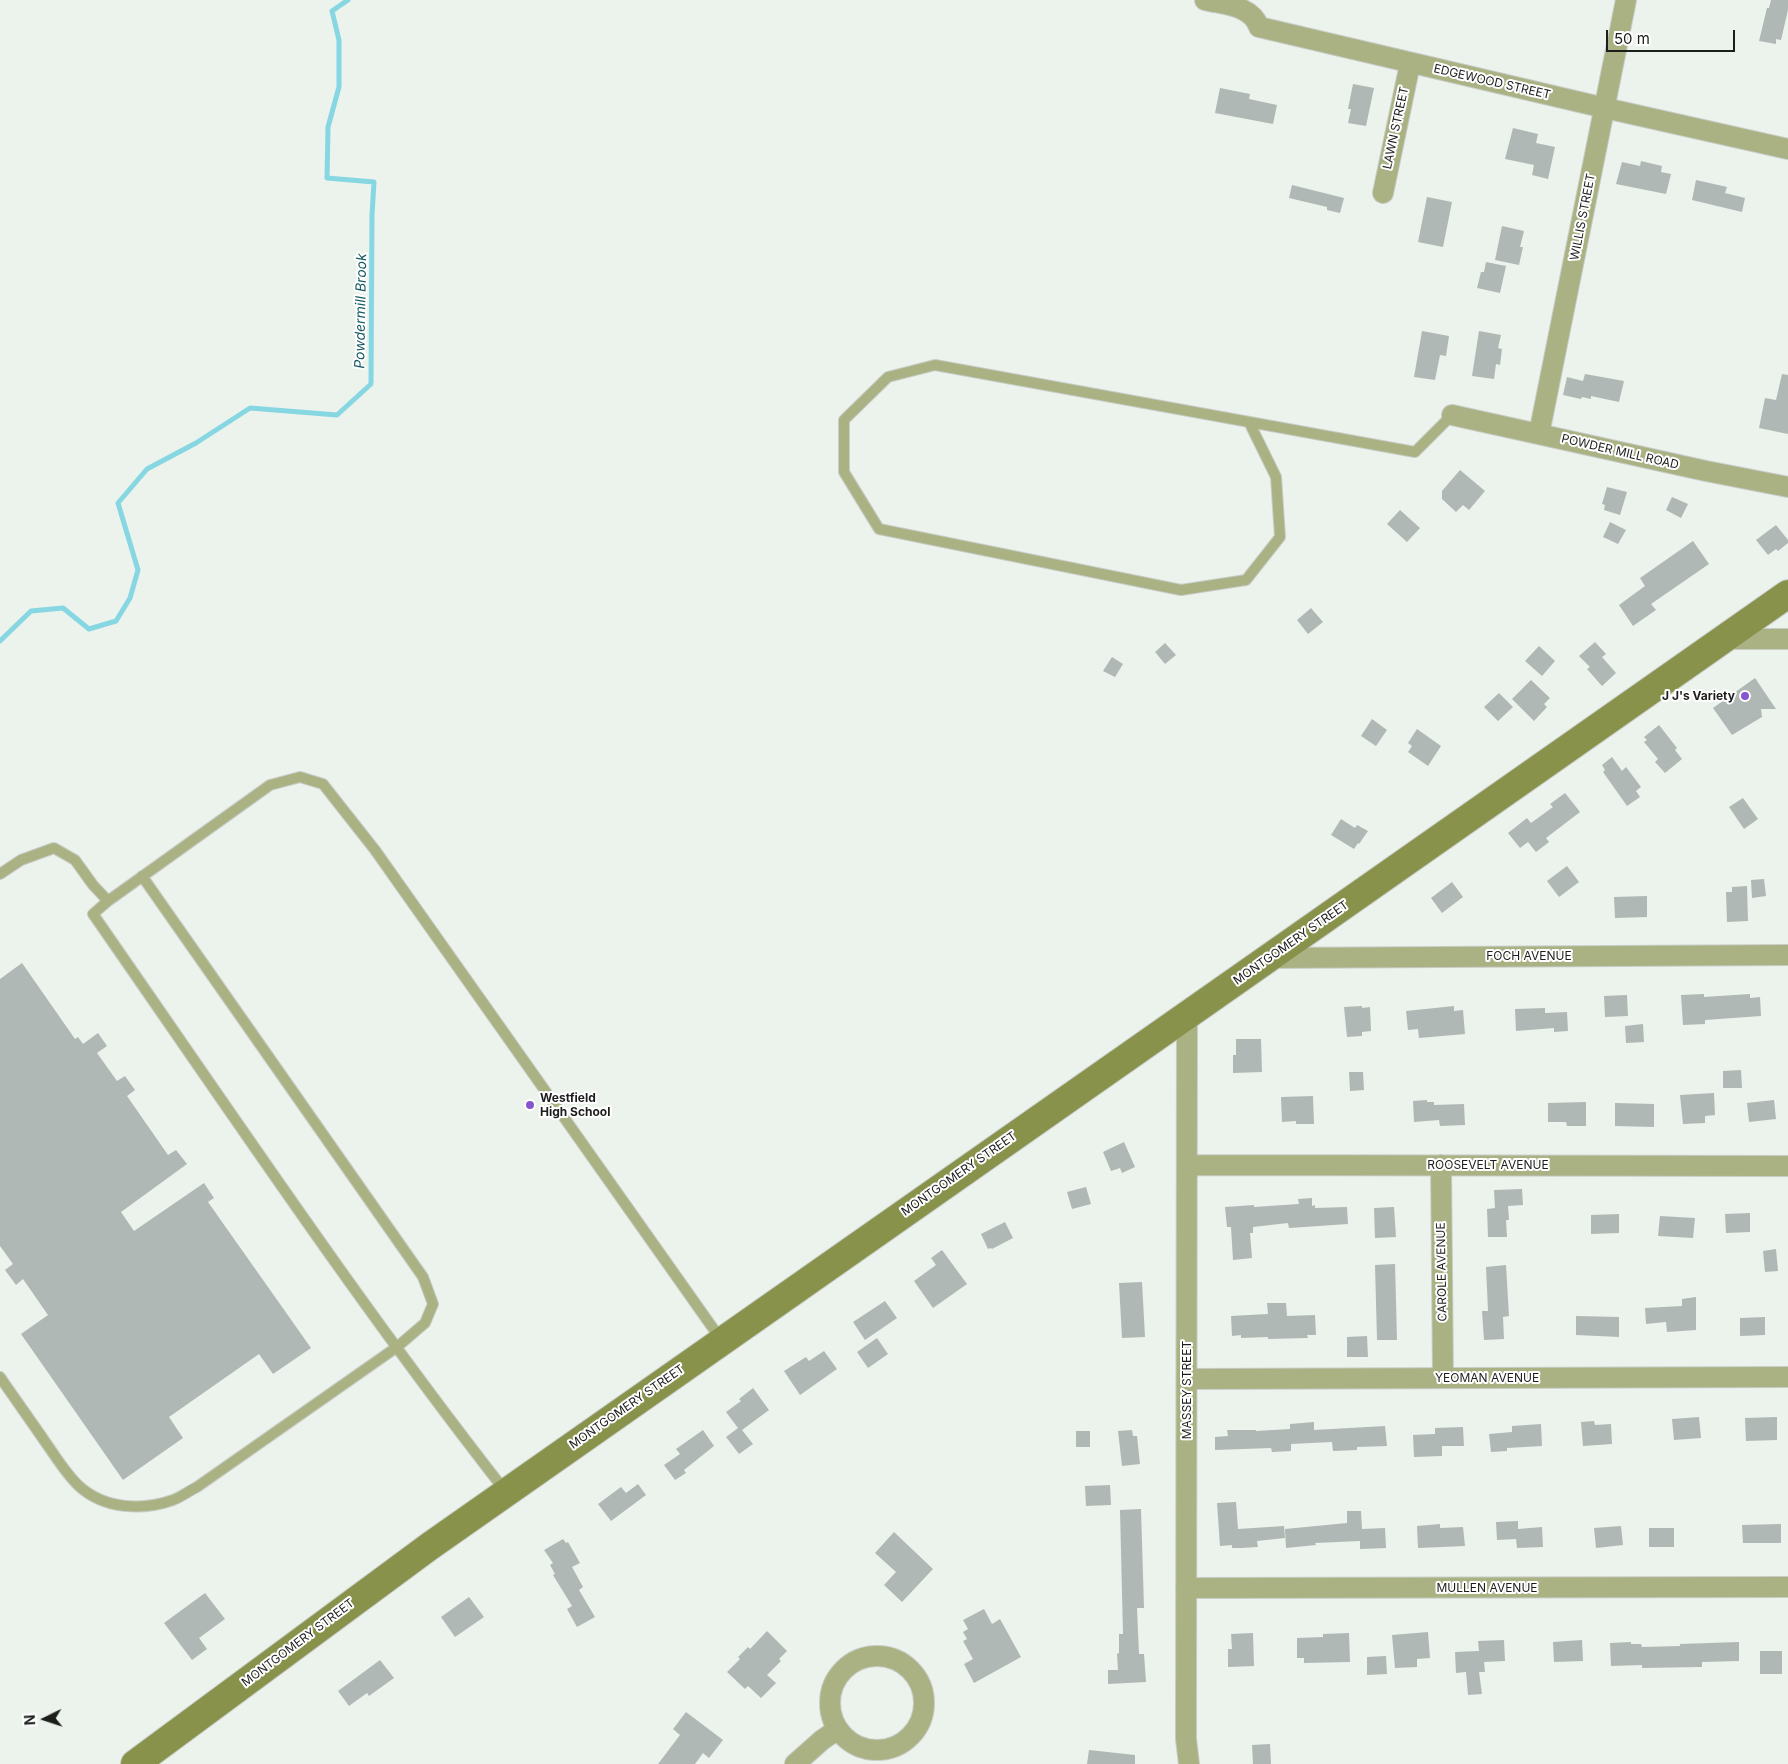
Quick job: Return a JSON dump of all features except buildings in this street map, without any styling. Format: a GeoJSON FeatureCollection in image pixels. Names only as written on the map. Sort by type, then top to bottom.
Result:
{"type":"FeatureCollection","features":[{"type":"Feature","properties":{"kind":"main road","name":"MONTGOMERY STREET"},"geometry":{"type":"LineString","coordinates":[[135,1764],[430,1546],[1788,594]]}},
{"type":"Feature","properties":{"kind":"street","name":"EDGEWOOD STREET"},"geometry":{"type":"LineString","coordinates":[[1205,0],[1244,9],[1256,20],[1259,27],[1410,64],[1788,149]]}},
{"type":"Feature","properties":{"kind":"street","name":"WILLIS STREET"},"geometry":{"type":"LineString","coordinates":[[1539,434],[1626,0]]}},
{"type":"Feature","properties":{"kind":"street","name":"LAWN STREET"},"geometry":{"type":"LineString","coordinates":[[1383,193],[1410,64]]}},
{"type":"Feature","properties":{"kind":"street","name":"POWDER MILL ROAD"},"geometry":{"type":"LineString","coordinates":[[1452,416],[1788,487]]}},
{"type":"Feature","properties":{"kind":"street"},"geometry":{"type":"LineString","coordinates":[[1724,639],[1788,639]]}},
{"type":"Feature","properties":{"kind":"street","name":"FOCH AVENUE"},"geometry":{"type":"LineString","coordinates":[[1270,958],[1788,955]]}},
{"type":"Feature","properties":{"kind":"street","name":"MASSEY STREET"},"geometry":{"type":"LineString","coordinates":[[1188,1015],[1186,1739],[1189,1764]]}},
{"type":"Feature","properties":{"kind":"street","name":"ROOSEVELT AVENUE"},"geometry":{"type":"LineString","coordinates":[[1187,1165],[1788,1166]]}},
{"type":"Feature","properties":{"kind":"street","name":"CAROLE AVENUE"},"geometry":{"type":"LineString","coordinates":[[1441,1165],[1443,1378]]}},
{"type":"Feature","properties":{"kind":"street","name":"YEOMAN AVENUE"},"geometry":{"type":"LineString","coordinates":[[1187,1378],[1788,1377]]}},
{"type":"Feature","properties":{"kind":"street","name":"MULLEN AVENUE"},"geometry":{"type":"LineString","coordinates":[[1186,1588],[1788,1587]]}},
{"type":"Feature","properties":{"kind":"street"},"geometry":{"type":"LineString","coordinates":[[883,1657],[902,1664],[916,1677],[923,1695],[923,1714],[915,1730],[902,1743],[885,1750],[867,1749],[850,1742],[838,1729],[832,1712],[832,1693],[840,1675],[855,1662],[864,1658],[883,1657]]}},
{"type":"Feature","properties":{"kind":"street"},"geometry":{"type":"LineString","coordinates":[[795,1764],[822,1740],[838,1729]]}},
{"type":"Feature","properties":{"kind":"lane"},"geometry":{"type":"LineString","coordinates":[[1249,422],[1276,477],[1280,537],[1246,580],[1181,590],[879,529],[844,472],[844,420],[888,377],[935,365],[1415,452],[1452,416]]}},
{"type":"Feature","properties":{"kind":"lane"},"geometry":{"type":"LineString","coordinates":[[507,1492],[449,1419],[397,1347],[92,914],[270,785],[300,777],[323,784],[376,850],[722,1341]]}},
{"type":"Feature","properties":{"kind":"lane"},"geometry":{"type":"LineString","coordinates":[[0,874],[21,860],[54,848],[75,860],[108,901]]}},
{"type":"Feature","properties":{"kind":"lane"},"geometry":{"type":"LineString","coordinates":[[0,1376],[78,1485],[92,1496],[106,1502],[138,1507],[156,1505],[175,1499],[196,1487],[397,1347],[425,1323],[433,1304],[423,1277],[142,876]]}},
{"type":"Feature","properties":{"kind":"waterway","name":"Powdermill Brook"},"geometry":{"type":"LineString","coordinates":[[0,641],[31,611],[63,608],[89,629],[116,621],[130,598],[138,570],[118,503],[147,469],[196,443],[250,408],[337,415],[371,384],[372,215],[374,182],[327,178],[328,127],[339,87],[339,40],[332,11],[348,0]]}},
{"type":"Feature","properties":{"kind":"place","name":"J J's Variety"},"geometry":{"type":"Point","coordinates":[1745,696]}},
{"type":"Feature","properties":{"kind":"place","name":"Westfield High School"},"geometry":{"type":"Point","coordinates":[530,1105]}}]}
